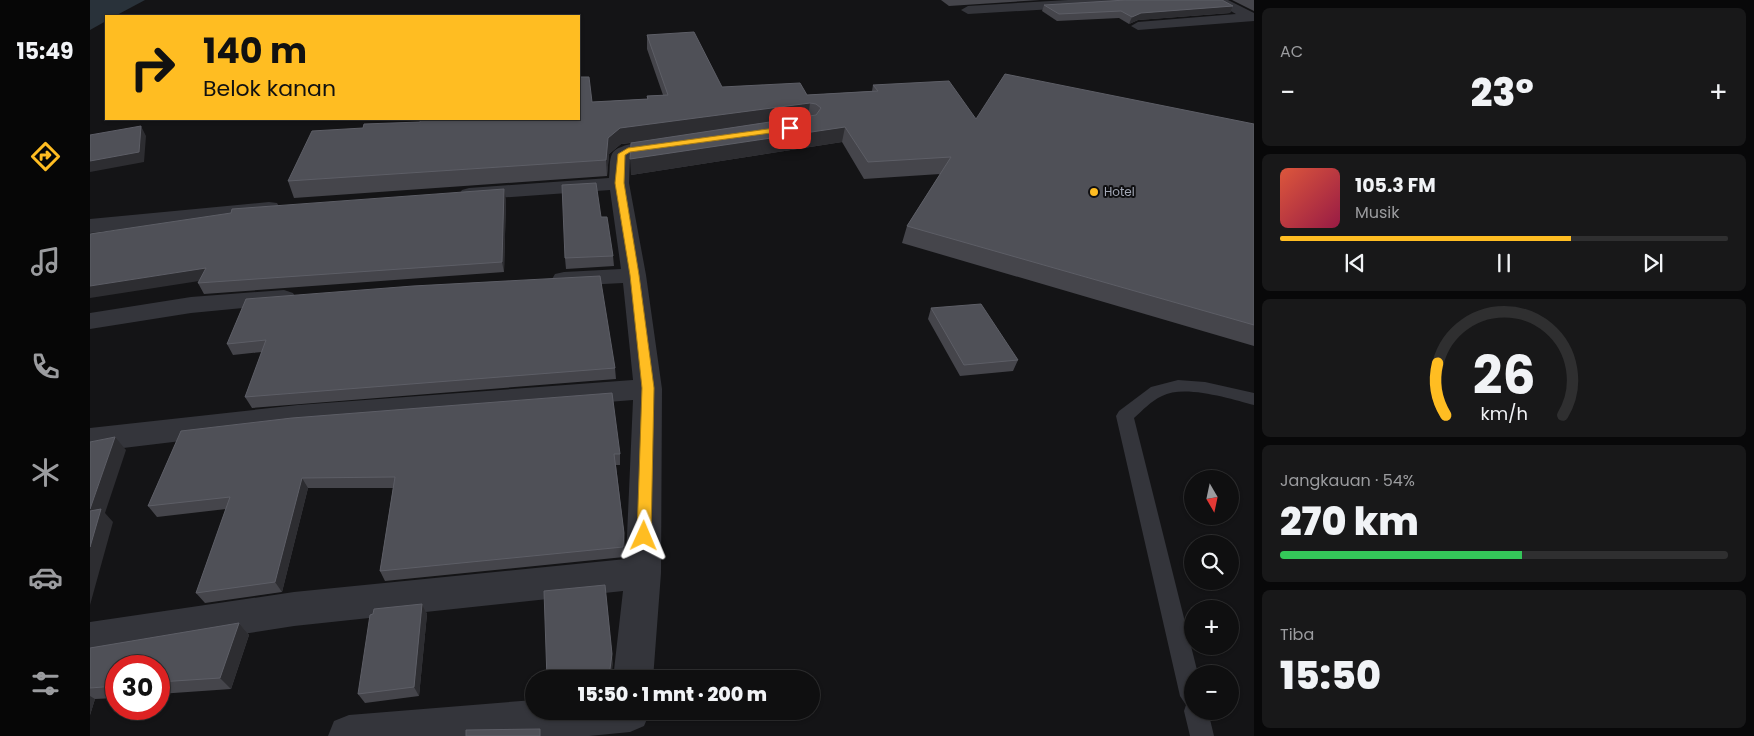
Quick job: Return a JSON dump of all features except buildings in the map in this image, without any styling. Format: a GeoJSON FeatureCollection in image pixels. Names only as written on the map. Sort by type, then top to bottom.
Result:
{"type":"FeatureCollection","features":[{"type":"Feature","properties":{"kind":"street"},"geometry":{"type":"LineString","coordinates":[[968,10],[1058,2],[1136,0]]}},
{"type":"Feature","properties":{"kind":"street"},"geometry":{"type":"LineString","coordinates":[[1138,26],[1252,17],[1218,0]]}},
{"type":"Feature","properties":{"kind":"street"},"geometry":{"type":"LineString","coordinates":[[634,670],[644,573],[648,388],[634,275],[619,183],[622,154],[628,150],[694,141]]}},
{"type":"Feature","properties":{"kind":"street"},"geometry":{"type":"LineString","coordinates":[[450,195],[619,183]]}},
{"type":"Feature","properties":{"kind":"street"},"geometry":{"type":"LineString","coordinates":[[90,226],[292,206]]}},
{"type":"Feature","properties":{"kind":"street"},"geometry":{"type":"LineString","coordinates":[[545,280],[634,275]]}},
{"type":"Feature","properties":{"kind":"street"},"geometry":{"type":"LineString","coordinates":[[90,321],[191,305],[308,296]]}},
{"type":"Feature","properties":{"kind":"street"},"geometry":{"type":"LineString","coordinates":[[90,440],[157,430],[648,388]]}},
{"type":"Feature","properties":{"kind":"street"},"geometry":{"type":"LineString","coordinates":[[90,640],[294,610],[644,573]]}},
{"type":"Feature","properties":{"kind":"street"},"geometry":{"type":"LineString","coordinates":[[350,736],[537,720]]}},
{"type":"Feature","properties":{"kind":"street"},"geometry":{"type":"LineString","coordinates":[[622,736],[627,720]]}},
{"type":"Feature","properties":{"kind":"lane"},"geometry":{"type":"LineString","coordinates":[[1185,665],[1125,416],[1158,391],[1172,389],[1206,387],[1254,399]]}},
{"type":"Feature","properties":{"kind":"lane"},"geometry":{"type":"LineString","coordinates":[[1198,720],[1202,736]]}},
{"type":"Feature","properties":{"kind":"shaded area"},"geometry":{"type":"Polygon","coordinates":[[[90,0],[145,0],[117,15],[105,15],[105,22],[90,30],[90,0]]]}},
{"type":"Feature","properties":{"kind":"place","name":"Hotel"},"geometry":{"type":"Point","coordinates":[1094,192]}},
{"type":"Feature","properties":{"kind":"route"},"geometry":{"type":"LineString","coordinates":[[644,536],[648,388],[634,275],[619,183],[622,154],[628,150],[790,128]]}}]}
